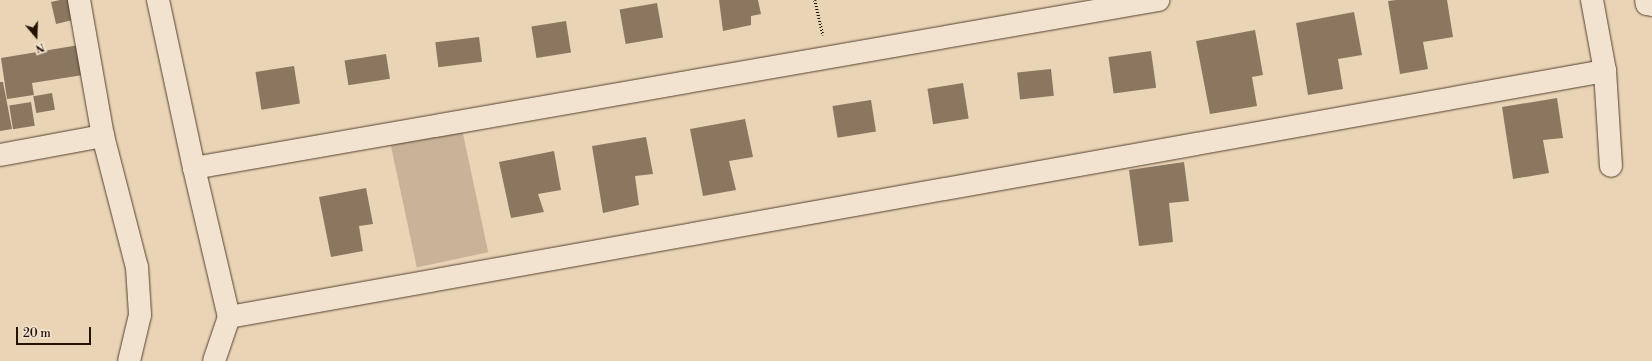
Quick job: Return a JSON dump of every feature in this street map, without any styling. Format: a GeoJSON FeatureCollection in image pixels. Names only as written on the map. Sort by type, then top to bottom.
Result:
{"type":"FeatureCollection","features":[{"type":"Feature","properties":{"kind":"street"},"geometry":{"type":"LineString","coordinates":[[79,0],[103,136],[137,267],[140,315],[129,361]]}},
{"type":"Feature","properties":{"kind":"street"},"geometry":{"type":"LineString","coordinates":[[158,0],[194,168],[229,317],[214,361]]}},
{"type":"Feature","properties":{"kind":"street"},"geometry":{"type":"LineString","coordinates":[[194,168],[1158,0]]}},
{"type":"Feature","properties":{"kind":"street"},"geometry":{"type":"LineString","coordinates":[[1592,0],[1605,72],[1611,166]]}},
{"type":"Feature","properties":{"kind":"street"},"geometry":{"type":"LineString","coordinates":[[1646,0],[1647,4],[1652,4]]}},
{"type":"Feature","properties":{"kind":"street"},"geometry":{"type":"LineString","coordinates":[[229,317],[1605,72]]}},
{"type":"Feature","properties":{"kind":"street"},"geometry":{"type":"LineString","coordinates":[[0,155],[103,136]]}},
{"type":"Feature","properties":{"kind":"path"},"geometry":{"type":"LineString","coordinates":[[815,0],[828,57]]}},
{"type":"Feature","properties":{"kind":"shaded area"},"geometry":{"type":"Polygon","coordinates":[[[462,129],[488,252],[417,267],[391,144],[462,129]]]}},
{"type":"Feature","properties":{"kind":"building"},"geometry":{"type":"Polygon","coordinates":[[[60,0],[77,0],[81,18],[56,24],[51,2],[60,0]]]}},
{"type":"Feature","properties":{"kind":"building"},"geometry":{"type":"Polygon","coordinates":[[[719,0],[758,0],[761,14],[751,16],[751,25],[723,31],[719,0]]]}},
{"type":"Feature","properties":{"kind":"building"},"geometry":{"type":"Polygon","coordinates":[[[1447,0],[1453,37],[1423,42],[1428,69],[1400,74],[1388,1],[1447,0]]]}},
{"type":"Feature","properties":{"kind":"building"},"geometry":{"type":"Polygon","coordinates":[[[657,3],[663,37],[626,44],[620,10],[657,3]]]}},
{"type":"Feature","properties":{"kind":"building"},"geometry":{"type":"Polygon","coordinates":[[[1354,12],[1362,55],[1338,59],[1343,89],[1308,95],[1296,23],[1354,12]]]}},
{"type":"Feature","properties":{"kind":"building"},"geometry":{"type":"Polygon","coordinates":[[[566,21],[571,53],[536,58],[531,26],[566,21]]]}},
{"type":"Feature","properties":{"kind":"building"},"geometry":{"type":"Polygon","coordinates":[[[1255,30],[1263,75],[1252,77],[1257,106],[1210,114],[1196,41],[1255,30]]]}},
{"type":"Feature","properties":{"kind":"building"},"geometry":{"type":"Polygon","coordinates":[[[479,37],[482,62],[438,67],[435,42],[479,37]]]}},
{"type":"Feature","properties":{"kind":"building"},"geometry":{"type":"Polygon","coordinates":[[[79,45],[83,75],[32,83],[34,95],[7,99],[1,58],[79,45]]]}},
{"type":"Feature","properties":{"kind":"building"},"geometry":{"type":"Polygon","coordinates":[[[1151,51],[1156,88],[1114,94],[1108,57],[1151,51]]]}},
{"type":"Feature","properties":{"kind":"building"},"geometry":{"type":"Polygon","coordinates":[[[386,54],[390,79],[348,85],[345,61],[386,54]]]}},
{"type":"Feature","properties":{"kind":"building"},"geometry":{"type":"Polygon","coordinates":[[[294,66],[300,104],[261,110],[255,72],[294,66]]]}},
{"type":"Feature","properties":{"kind":"building"},"geometry":{"type":"Polygon","coordinates":[[[1051,69],[1054,96],[1020,99],[1017,73],[1051,69]]]}},
{"type":"Feature","properties":{"kind":"building"},"geometry":{"type":"Polygon","coordinates":[[[0,82],[3,82],[12,129],[0,131],[0,82]]]}},
{"type":"Feature","properties":{"kind":"building"},"geometry":{"type":"Polygon","coordinates":[[[963,83],[969,119],[933,124],[927,89],[963,83]]]}},
{"type":"Feature","properties":{"kind":"building"},"geometry":{"type":"Polygon","coordinates":[[[52,93],[55,110],[36,113],[33,96],[52,93]]]}},
{"type":"Feature","properties":{"kind":"building"},"geometry":{"type":"Polygon","coordinates":[[[1557,98],[1563,138],[1543,140],[1549,173],[1513,179],[1502,107],[1557,98]]]}},
{"type":"Feature","properties":{"kind":"building"},"geometry":{"type":"Polygon","coordinates":[[[871,100],[876,132],[837,138],[832,106],[871,100]]]}},
{"type":"Feature","properties":{"kind":"building"},"geometry":{"type":"Polygon","coordinates":[[[31,102],[35,126],[13,129],[9,105],[31,102]]]}},
{"type":"Feature","properties":{"kind":"building"},"geometry":{"type":"Polygon","coordinates":[[[745,119],[753,157],[729,161],[736,190],[703,196],[690,129],[745,119]]]}},
{"type":"Feature","properties":{"kind":"building"},"geometry":{"type":"Polygon","coordinates":[[[646,137],[653,174],[635,176],[639,205],[603,213],[592,146],[646,137]]]}},
{"type":"Feature","properties":{"kind":"building"},"geometry":{"type":"Polygon","coordinates":[[[554,151],[561,190],[538,194],[544,212],[511,218],[499,162],[554,151]]]}},
{"type":"Feature","properties":{"kind":"building"},"geometry":{"type":"Polygon","coordinates":[[[1184,162],[1189,201],[1169,203],[1173,242],[1139,246],[1129,170],[1184,162]]]}},
{"type":"Feature","properties":{"kind":"building"},"geometry":{"type":"Polygon","coordinates":[[[366,188],[373,224],[359,226],[363,251],[331,257],[319,197],[366,188]]]}}]}
